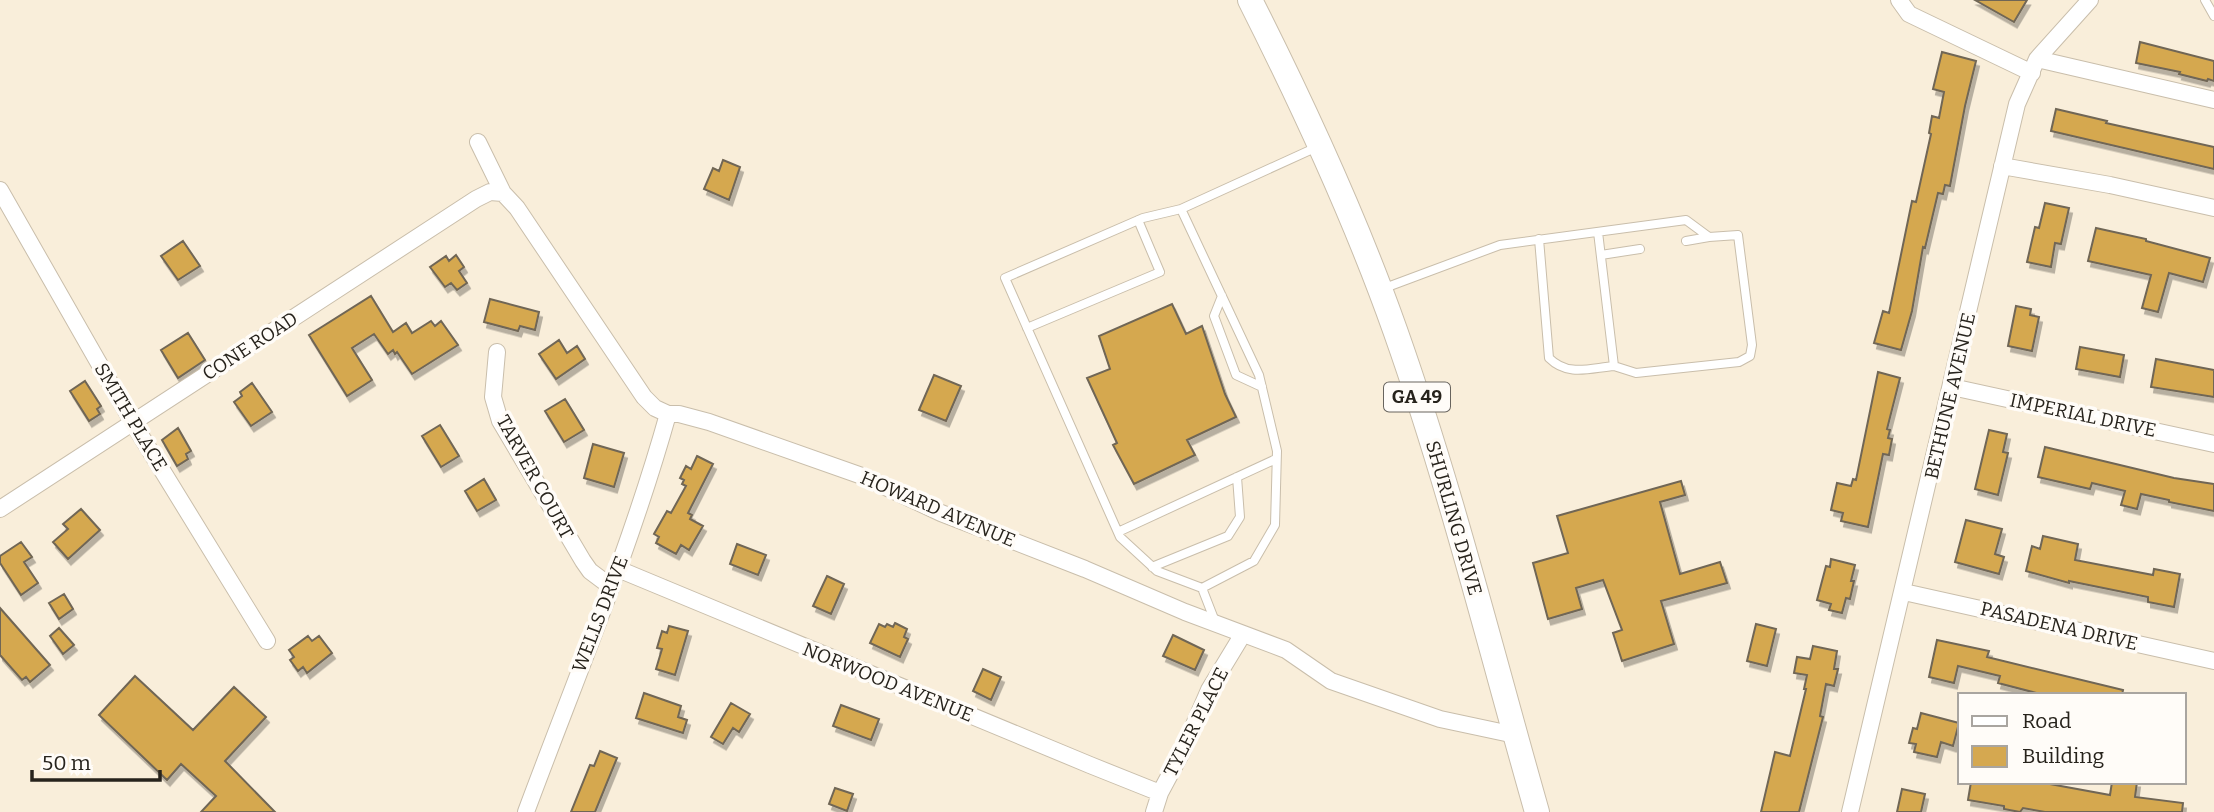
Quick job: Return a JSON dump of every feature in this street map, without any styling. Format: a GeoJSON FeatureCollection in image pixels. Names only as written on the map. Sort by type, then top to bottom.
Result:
{"type":"FeatureCollection","features":[{"type":"Feature","properties":{"kind":"main road","name":"SHURLING DRIVE"},"geometry":{"type":"LineString","coordinates":[[1250,0],[1320,146],[1394,328],[1442,472],[1537,812]]}},
{"type":"Feature","properties":{"kind":"street"},"geometry":{"type":"LineString","coordinates":[[1899,0],[1909,14],[2034,66],[2214,100]]}},
{"type":"Feature","properties":{"kind":"street","name":"BETHUNE AVENUE"},"geometry":{"type":"LineString","coordinates":[[1850,812],[2017,104],[2034,66],[2090,0]]}},
{"type":"Feature","properties":{"kind":"street","name":"HOWARD AVENUE"},"geometry":{"type":"LineString","coordinates":[[478,142],[503,193],[517,208],[644,397],[655,408],[668,414],[679,414],[709,422],[862,476],[941,513],[1286,650],[1331,681],[1440,719],[1515,735]]}},
{"type":"Feature","properties":{"kind":"street"},"geometry":{"type":"LineString","coordinates":[[2002,166],[2214,208]]}},
{"type":"Feature","properties":{"kind":"street","name":"SMITH PLACE"},"geometry":{"type":"LineString","coordinates":[[0,190],[133,423],[267,641]]}},
{"type":"Feature","properties":{"kind":"street","name":"CONE ROAD"},"geometry":{"type":"LineString","coordinates":[[0,509],[476,199],[491,192],[503,193]]}},
{"type":"Feature","properties":{"kind":"street","name":"TARVER COURT"},"geometry":{"type":"LineString","coordinates":[[497,352],[493,397],[500,421],[583,561],[590,571],[610,586]]}},
{"type":"Feature","properties":{"kind":"street","name":"IMPERIAL DRIVE"},"geometry":{"type":"LineString","coordinates":[[1952,387],[2214,444]]}},
{"type":"Feature","properties":{"kind":"street","name":"WELLS DRIVE"},"geometry":{"type":"LineString","coordinates":[[526,812],[618,569],[652,471],[668,414]]}},
{"type":"Feature","properties":{"kind":"street","name":"NORWOOD AVENUE"},"geometry":{"type":"LineString","coordinates":[[618,569],[1160,793]]}},
{"type":"Feature","properties":{"kind":"street","name":"PASADENA DRIVE"},"geometry":{"type":"LineString","coordinates":[[1904,592],[2214,661]]}},
{"type":"Feature","properties":{"kind":"street","name":"TYLER PLACE"},"geometry":{"type":"LineString","coordinates":[[1154,812],[1160,793],[1183,750],[1209,690],[1243,634]]}},
{"type":"Feature","properties":{"kind":"lane"},"geometry":{"type":"LineString","coordinates":[[2205,0],[2214,16]]}},
{"type":"Feature","properties":{"kind":"lane"},"geometry":{"type":"LineString","coordinates":[[1216,624],[1202,588],[1157,571],[1120,537],[1005,278],[1138,220],[1181,209],[1320,146]]}},
{"type":"Feature","properties":{"kind":"lane"},"geometry":{"type":"LineString","coordinates":[[1181,209],[1259,375],[1277,451],[1275,526],[1254,561],[1202,588]]}},
{"type":"Feature","properties":{"kind":"lane"},"geometry":{"type":"LineString","coordinates":[[1027,328],[1160,272],[1138,220]]}},
{"type":"Feature","properties":{"kind":"lane"},"geometry":{"type":"LineString","coordinates":[[1379,290],[1500,245],[1686,220],[1709,237]]}},
{"type":"Feature","properties":{"kind":"lane"},"geometry":{"type":"LineString","coordinates":[[1598,232],[1614,366]]}},
{"type":"Feature","properties":{"kind":"lane"},"geometry":{"type":"LineString","coordinates":[[1539,239],[1549,358],[1556,365],[1568,370],[1614,366],[1636,373],[1739,362],[1750,356],[1752,345],[1738,235],[1686,241]]}},
{"type":"Feature","properties":{"kind":"lane"},"geometry":{"type":"LineString","coordinates":[[1601,255],[1640,249]]}},
{"type":"Feature","properties":{"kind":"lane"},"geometry":{"type":"LineString","coordinates":[[1222,296],[1214,316],[1236,375],[1262,387]]}},
{"type":"Feature","properties":{"kind":"lane"},"geometry":{"type":"LineString","coordinates":[[1118,532],[1276,459]]}},
{"type":"Feature","properties":{"kind":"lane"},"geometry":{"type":"LineString","coordinates":[[1152,567],[1228,536],[1240,517],[1237,477]]}},
{"type":"Feature","properties":{"kind":"building"},"geometry":{"type":"Polygon","coordinates":[[[1975,0],[2027,0],[2014,22],[1975,0]]]}},
{"type":"Feature","properties":{"kind":"building"},"geometry":{"type":"Polygon","coordinates":[[[2140,42],[2214,61],[2214,81],[2136,63],[2140,42]]]}},
{"type":"Feature","properties":{"kind":"building"},"geometry":{"type":"Polygon","coordinates":[[[1942,52],[1976,61],[1950,186],[1945,185],[1943,194],[1938,193],[1925,248],[1923,247],[1912,311],[1901,350],[1874,343],[1883,311],[1889,313],[1912,201],[1916,202],[1931,134],[1932,116],[1939,118],[1944,92],[1933,89],[1942,52]]]}},
{"type":"Feature","properties":{"kind":"building"},"geometry":{"type":"Polygon","coordinates":[[[2056,109],[2214,147],[2214,169],[2051,131],[2056,109]]]}},
{"type":"Feature","properties":{"kind":"building"},"geometry":{"type":"Polygon","coordinates":[[[723,160],[740,167],[729,200],[704,189],[713,168],[719,171],[723,160]]]}},
{"type":"Feature","properties":{"kind":"building"},"geometry":{"type":"Polygon","coordinates":[[[2045,203],[2069,208],[2061,244],[2055,243],[2051,267],[2027,262],[2035,227],[2039,228],[2045,203]]]}},
{"type":"Feature","properties":{"kind":"building"},"geometry":{"type":"Polygon","coordinates":[[[2096,228],[2210,258],[2203,282],[2169,273],[2158,312],[2142,308],[2151,275],[2088,261],[2096,228]]]}},
{"type":"Feature","properties":{"kind":"building"},"geometry":{"type":"Polygon","coordinates":[[[183,241],[200,266],[178,280],[161,256],[183,241]]]}},
{"type":"Feature","properties":{"kind":"building"},"geometry":{"type":"Polygon","coordinates":[[[456,255],[464,267],[459,271],[467,283],[457,290],[451,283],[445,287],[430,267],[446,256],[449,261],[456,255]]]}},
{"type":"Feature","properties":{"kind":"building"},"geometry":{"type":"Polygon","coordinates":[[[371,296],[393,332],[406,323],[412,333],[431,321],[435,326],[441,321],[458,345],[412,374],[397,352],[395,354],[393,350],[388,354],[374,334],[352,348],[372,380],[347,396],[309,335],[371,296]]]}},
{"type":"Feature","properties":{"kind":"building"},"geometry":{"type":"Polygon","coordinates":[[[490,299],[539,312],[535,330],[520,326],[518,331],[484,322],[490,299]]]}},
{"type":"Feature","properties":{"kind":"building"},"geometry":{"type":"Polygon","coordinates":[[[1172,304],[1186,334],[1202,326],[1225,394],[1236,417],[1187,440],[1195,455],[1134,484],[1113,445],[1117,443],[1087,378],[1110,369],[1099,336],[1172,304]]]}},
{"type":"Feature","properties":{"kind":"building"},"geometry":{"type":"Polygon","coordinates":[[[2016,306],[2031,309],[2030,315],[2039,317],[2032,351],[2008,346],[2016,306]]]}},
{"type":"Feature","properties":{"kind":"building"},"geometry":{"type":"Polygon","coordinates":[[[188,333],[205,360],[178,378],[161,350],[188,333]]]}},
{"type":"Feature","properties":{"kind":"building"},"geometry":{"type":"Polygon","coordinates":[[[559,340],[567,353],[577,346],[585,359],[556,379],[539,354],[559,340]]]}},
{"type":"Feature","properties":{"kind":"building"},"geometry":{"type":"Polygon","coordinates":[[[2080,347],[2124,355],[2120,377],[2076,369],[2080,347]]]}},
{"type":"Feature","properties":{"kind":"building"},"geometry":{"type":"Polygon","coordinates":[[[2156,359],[2214,370],[2214,397],[2151,387],[2156,359]]]}},
{"type":"Feature","properties":{"kind":"building"},"geometry":{"type":"Polygon","coordinates":[[[1878,372],[1900,378],[1887,429],[1890,430],[1888,438],[1892,439],[1889,455],[1883,454],[1868,527],[1841,521],[1843,513],[1831,510],[1837,483],[1851,486],[1853,479],[1856,480],[1878,372]]]}},
{"type":"Feature","properties":{"kind":"building"},"geometry":{"type":"Polygon","coordinates":[[[934,375],[961,386],[946,421],[919,410],[934,375]]]}},
{"type":"Feature","properties":{"kind":"building"},"geometry":{"type":"Polygon","coordinates":[[[85,381],[101,406],[97,409],[100,414],[89,421],[70,391],[85,381]]]}},
{"type":"Feature","properties":{"kind":"building"},"geometry":{"type":"Polygon","coordinates":[[[252,383],[272,412],[251,426],[234,402],[242,396],[240,392],[252,383]]]}},
{"type":"Feature","properties":{"kind":"building"},"geometry":{"type":"Polygon","coordinates":[[[565,399],[584,430],[564,442],[545,411],[565,399]]]}},
{"type":"Feature","properties":{"kind":"building"},"geometry":{"type":"Polygon","coordinates":[[[440,425],[459,456],[441,467],[422,436],[440,425]]]}},
{"type":"Feature","properties":{"kind":"building"},"geometry":{"type":"Polygon","coordinates":[[[178,428],[191,451],[186,454],[188,459],[177,466],[162,440],[178,428]]]}},
{"type":"Feature","properties":{"kind":"building"},"geometry":{"type":"Polygon","coordinates":[[[1989,430],[2007,434],[2003,452],[2008,453],[1998,495],[1975,489],[1989,430]]]}},
{"type":"Feature","properties":{"kind":"building"},"geometry":{"type":"Polygon","coordinates":[[[593,444],[624,453],[614,487],[584,478],[593,444]]]}},
{"type":"Feature","properties":{"kind":"building"},"geometry":{"type":"Polygon","coordinates":[[[2045,447],[2174,478],[2214,484],[2214,511],[2141,494],[2137,509],[2121,505],[2125,491],[2092,483],[2090,489],[2038,477],[2045,447]]]}},
{"type":"Feature","properties":{"kind":"building"},"geometry":{"type":"Polygon","coordinates":[[[697,456],[713,464],[688,513],[692,515],[690,519],[703,526],[689,550],[681,545],[676,554],[656,543],[659,537],[654,534],[667,511],[671,513],[686,486],[680,478],[686,466],[691,469],[697,456]]]}},
{"type":"Feature","properties":{"kind":"building"},"geometry":{"type":"Polygon","coordinates":[[[484,479],[496,500],[477,511],[465,491],[484,479]]]}},
{"type":"Feature","properties":{"kind":"building"},"geometry":{"type":"Polygon","coordinates":[[[1681,481],[1685,495],[1660,502],[1680,574],[1720,562],[1727,583],[1661,601],[1674,644],[1622,661],[1613,633],[1622,630],[1603,580],[1576,588],[1582,609],[1548,619],[1533,563],[1568,553],[1557,516],[1681,481]]]}},
{"type":"Feature","properties":{"kind":"building"},"geometry":{"type":"Polygon","coordinates":[[[81,509],[100,530],[68,559],[53,542],[68,529],[63,524],[81,509]]]}},
{"type":"Feature","properties":{"kind":"building"},"geometry":{"type":"Polygon","coordinates":[[[1966,520],[2002,529],[1995,554],[2004,557],[1999,574],[1955,562],[1966,520]]]}},
{"type":"Feature","properties":{"kind":"building"},"geometry":{"type":"Polygon","coordinates":[[[2043,536],[2078,544],[2075,560],[2153,575],[2154,569],[2180,574],[2174,607],[2148,602],[2148,597],[2069,583],[2026,571],[2032,546],[2040,549],[2043,536]]]}},
{"type":"Feature","properties":{"kind":"building"},"geometry":{"type":"Polygon","coordinates":[[[21,542],[32,557],[24,562],[38,583],[21,595],[0,563],[0,556],[21,542]]]}},
{"type":"Feature","properties":{"kind":"building"},"geometry":{"type":"Polygon","coordinates":[[[737,544],[766,555],[758,575],[730,564],[737,544]]]}},
{"type":"Feature","properties":{"kind":"building"},"geometry":{"type":"Polygon","coordinates":[[[1831,559],[1855,565],[1850,599],[1846,598],[1842,613],[1829,610],[1831,604],[1817,600],[1826,566],[1830,567],[1831,559]]]}},
{"type":"Feature","properties":{"kind":"building"},"geometry":{"type":"Polygon","coordinates":[[[827,576],[844,584],[831,614],[813,606],[827,576]]]}},
{"type":"Feature","properties":{"kind":"building"},"geometry":{"type":"Polygon","coordinates":[[[64,594],[73,609],[59,619],[49,603],[64,594]]]}},
{"type":"Feature","properties":{"kind":"building"},"geometry":{"type":"Polygon","coordinates":[[[0,608],[50,665],[30,682],[26,677],[22,680],[0,655],[0,608]]]}},
{"type":"Feature","properties":{"kind":"building"},"geometry":{"type":"Polygon","coordinates":[[[895,623],[907,629],[904,637],[908,639],[900,657],[870,643],[879,624],[893,627],[895,623]]]}},
{"type":"Feature","properties":{"kind":"building"},"geometry":{"type":"Polygon","coordinates":[[[1756,624],[1776,629],[1767,666],[1747,661],[1756,624]]]}},
{"type":"Feature","properties":{"kind":"building"},"geometry":{"type":"Polygon","coordinates":[[[669,626],[688,631],[675,675],[656,669],[662,649],[657,648],[662,631],[667,633],[669,626]]]}},
{"type":"Feature","properties":{"kind":"building"},"geometry":{"type":"Polygon","coordinates":[[[59,628],[74,645],[63,654],[50,636],[59,628]]]}},
{"type":"Feature","properties":{"kind":"building"},"geometry":{"type":"Polygon","coordinates":[[[1173,635],[1204,650],[1195,670],[1163,656],[1173,635]]]}},
{"type":"Feature","properties":{"kind":"building"},"geometry":{"type":"Polygon","coordinates":[[[308,636],[312,641],[319,636],[332,653],[307,673],[303,667],[298,671],[290,660],[294,657],[289,650],[308,636]]]}},
{"type":"Feature","properties":{"kind":"building"},"geometry":{"type":"Polygon","coordinates":[[[1937,640],[1989,651],[1987,657],[2123,690],[2122,693],[2036,693],[1998,683],[2000,676],[1958,666],[1954,683],[1929,677],[1937,640]]]}},
{"type":"Feature","properties":{"kind":"building"},"geometry":{"type":"Polygon","coordinates":[[[1813,646],[1837,651],[1834,669],[1838,669],[1834,686],[1826,684],[1820,716],[1823,717],[1799,812],[1761,812],[1775,752],[1790,756],[1806,689],[1807,675],[1794,673],[1797,657],[1810,659],[1813,646]]]}},
{"type":"Feature","properties":{"kind":"building"},"geometry":{"type":"Polygon","coordinates":[[[983,669],[1001,677],[991,700],[973,691],[983,669]]]}},
{"type":"Feature","properties":{"kind":"building"},"geometry":{"type":"Polygon","coordinates":[[[135,676],[193,730],[234,687],[266,717],[225,761],[275,812],[201,812],[216,796],[181,764],[167,780],[99,715],[135,676]]]}},
{"type":"Feature","properties":{"kind":"building"},"geometry":{"type":"Polygon","coordinates":[[[644,693],[681,706],[678,717],[687,720],[683,733],[636,718],[644,693]]]}},
{"type":"Feature","properties":{"kind":"building"},"geometry":{"type":"Polygon","coordinates":[[[731,703],[750,714],[739,732],[733,728],[723,744],[711,737],[731,703]]]}},
{"type":"Feature","properties":{"kind":"building"},"geometry":{"type":"Polygon","coordinates":[[[841,705],[879,719],[871,740],[833,726],[841,705]]]}},
{"type":"Feature","properties":{"kind":"building"},"geometry":{"type":"Polygon","coordinates":[[[1921,713],[1958,723],[1953,746],[1941,742],[1937,757],[1914,752],[1916,744],[1909,743],[1913,728],[1917,729],[1921,713]]]}},
{"type":"Feature","properties":{"kind":"building"},"geometry":{"type":"Polygon","coordinates":[[[600,751],[617,758],[595,812],[571,812],[590,765],[594,766],[600,751]]]}},
{"type":"Feature","properties":{"kind":"building"},"geometry":{"type":"Polygon","coordinates":[[[1971,784],[2050,784],[2110,795],[2112,784],[2137,784],[2135,797],[2183,803],[2182,812],[2045,812],[2023,808],[2020,812],[2004,809],[2004,806],[1968,800],[1971,784]]]}},
{"type":"Feature","properties":{"kind":"building"},"geometry":{"type":"Polygon","coordinates":[[[835,788],[853,794],[847,811],[829,804],[835,788]]]}},
{"type":"Feature","properties":{"kind":"building"},"geometry":{"type":"Polygon","coordinates":[[[1902,789],[1925,794],[1921,812],[1897,812],[1902,789]]]}}]}
